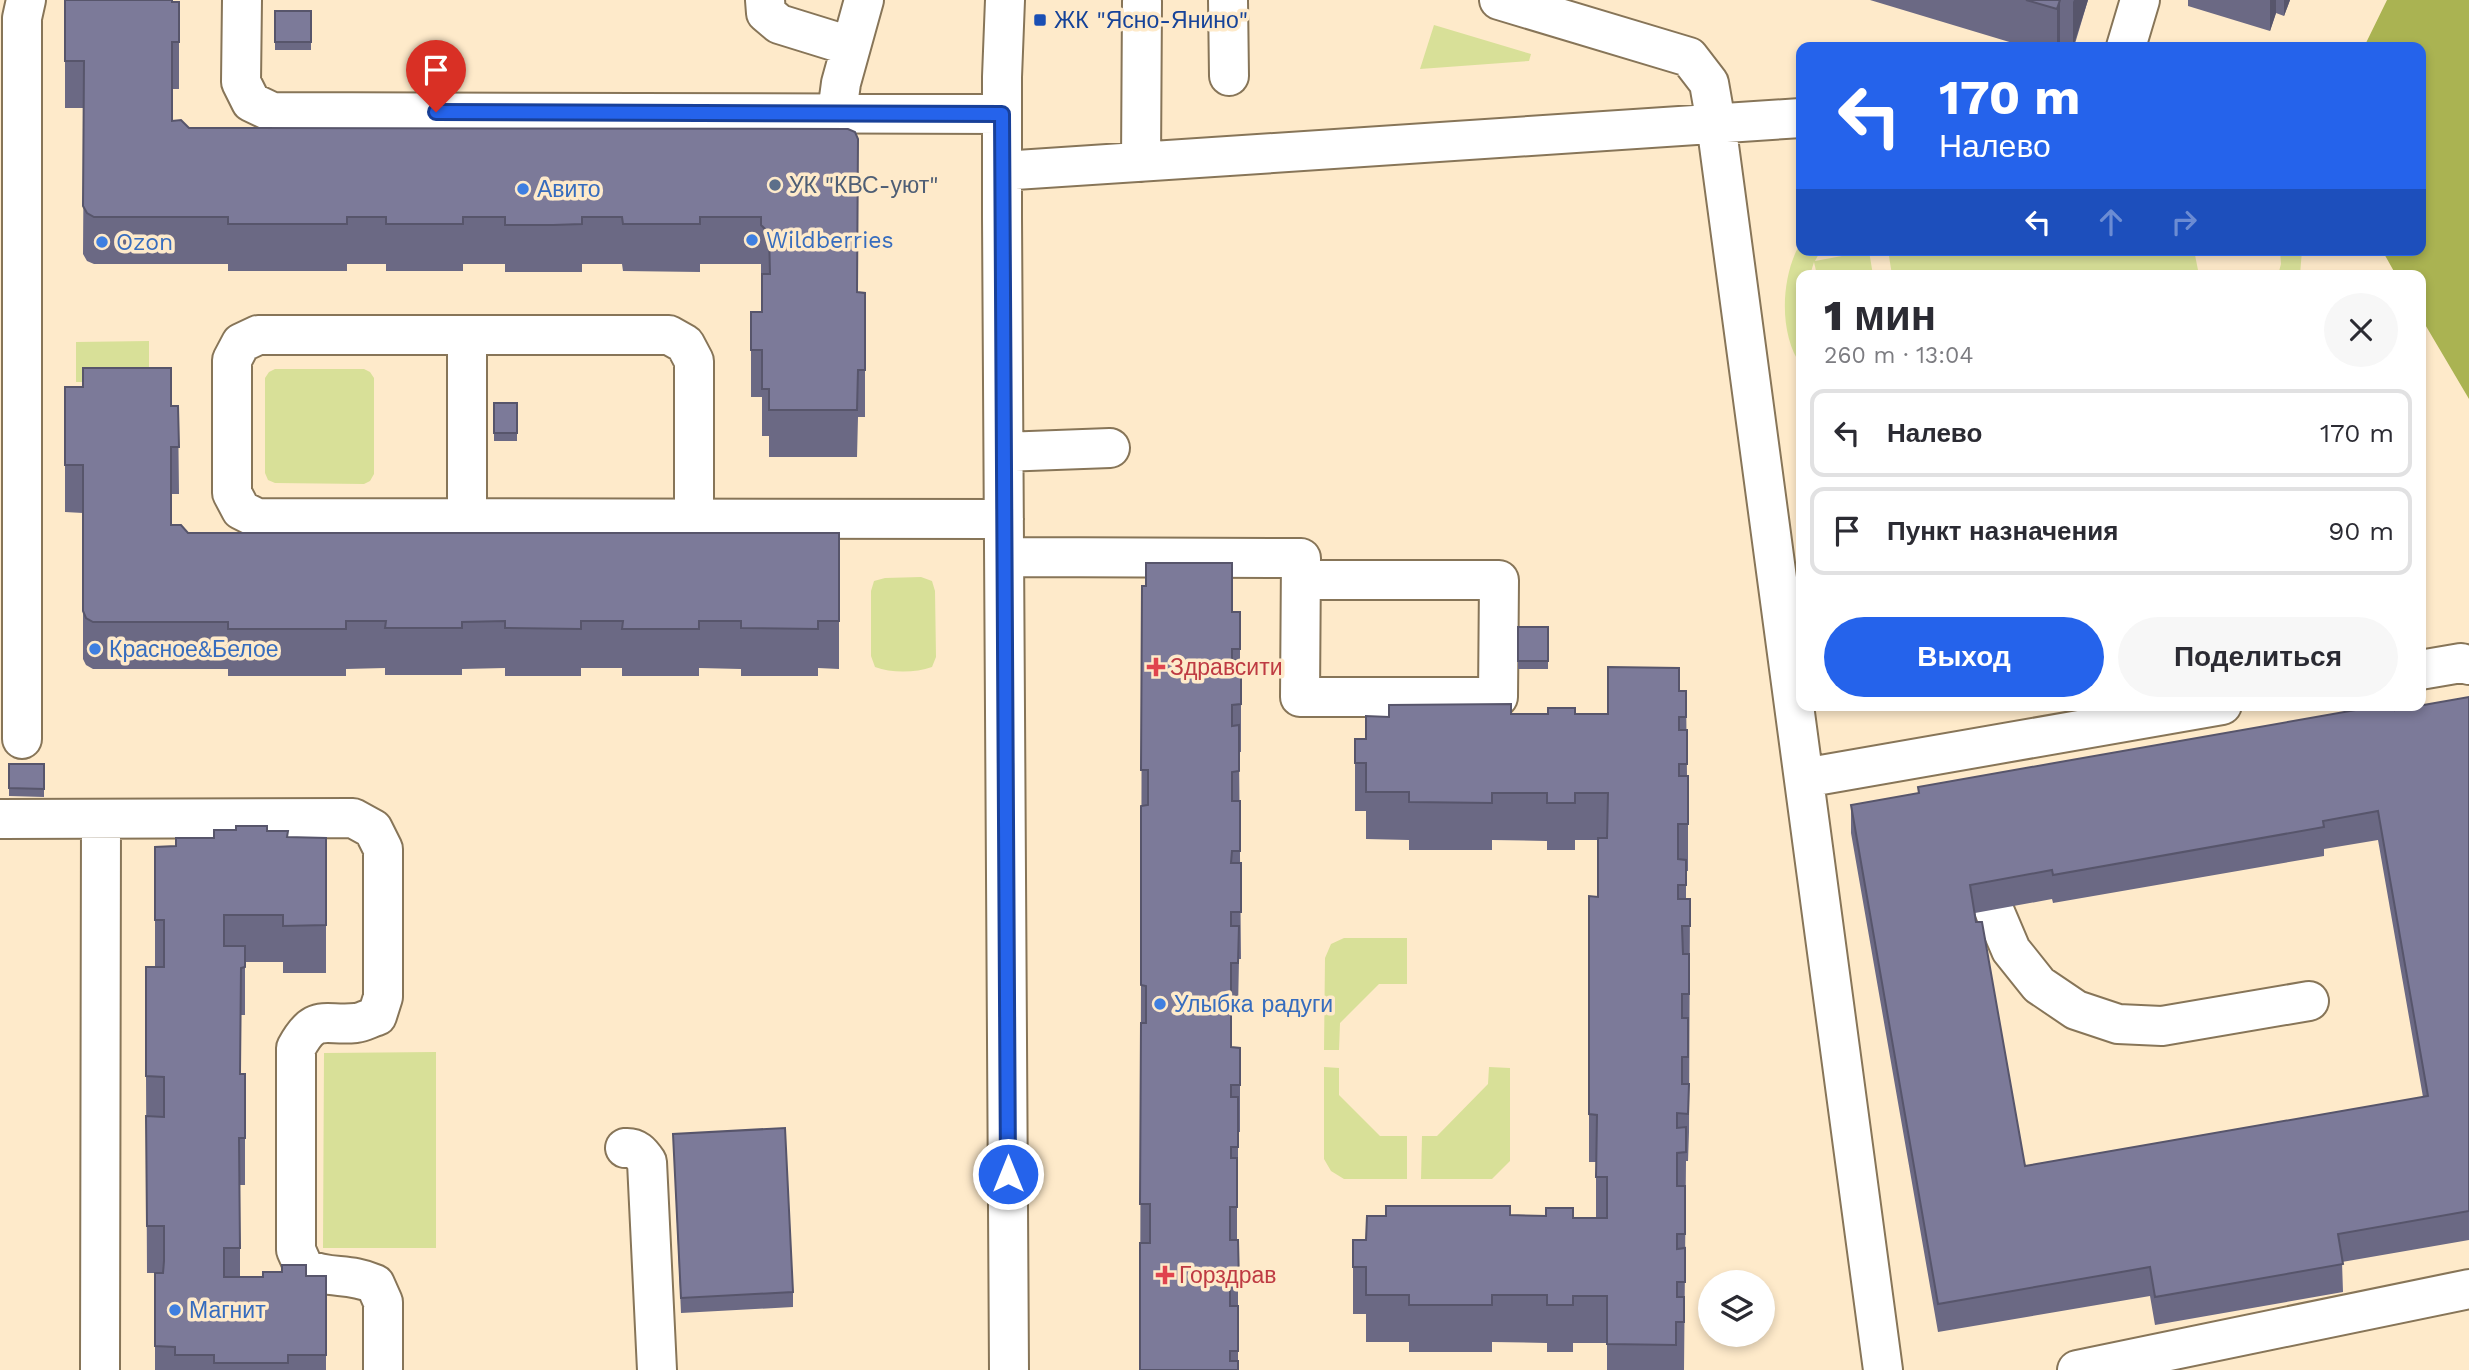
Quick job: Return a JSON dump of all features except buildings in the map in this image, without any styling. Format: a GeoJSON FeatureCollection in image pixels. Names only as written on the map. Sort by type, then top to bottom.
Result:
{"type":"FeatureCollection","features":[{"type":"Feature","properties":{"kind":"street"},"geometry":{"type":"LineString","coordinates":[[22,739],[22,18],[26,0]]}},
{"type":"Feature","properties":{"kind":"street"},"geometry":{"type":"LineString","coordinates":[[242,0],[241,82],[251,102],[271,112],[1002,114]]}},
{"type":"Feature","properties":{"kind":"street"},"geometry":{"type":"LineString","coordinates":[[765,0],[766,13],[779,24],[850,46]]}},
{"type":"Feature","properties":{"kind":"street"},"geometry":{"type":"LineString","coordinates":[[837,113],[850,46],[864,0]]}},
{"type":"Feature","properties":{"kind":"street"},"geometry":{"type":"LineString","coordinates":[[1005,0],[1002,171],[1010,1370]]}},
{"type":"Feature","properties":{"kind":"street"},"geometry":{"type":"LineString","coordinates":[[1228,0],[1229,76]]}},
{"type":"Feature","properties":{"kind":"street"},"geometry":{"type":"LineString","coordinates":[[1499,0],[1689,57],[1709,83],[1883,1370]]}},
{"type":"Feature","properties":{"kind":"street"},"geometry":{"type":"LineString","coordinates":[[2127,42],[2140,0]]}},
{"type":"Feature","properties":{"kind":"street"},"geometry":{"type":"LineString","coordinates":[[1141,162],[1142,2]]}},
{"type":"Feature","properties":{"kind":"street"},"geometry":{"type":"LineString","coordinates":[[1002,171],[1796,118]]}},
{"type":"Feature","properties":{"kind":"street"},"geometry":{"type":"LineString","coordinates":[[694,518],[694,360],[685,344],[668,335],[258,335],[241,343],[232,360],[232,493],[241,510],[257,518],[1004,519]]}},
{"type":"Feature","properties":{"kind":"street"},"geometry":{"type":"LineString","coordinates":[[467,335],[467,518]]}},
{"type":"Feature","properties":{"kind":"street"},"geometry":{"type":"LineString","coordinates":[[1004,452],[1110,448]]}},
{"type":"Feature","properties":{"kind":"street"},"geometry":{"type":"LineString","coordinates":[[1004,557],[1301,558],[1300,696],[1498,697],[1499,580],[1301,580]]}},
{"type":"Feature","properties":{"kind":"street"},"geometry":{"type":"LineString","coordinates":[[2426,669],[2461,663],[2469,665]]}},
{"type":"Feature","properties":{"kind":"street"},"geometry":{"type":"LineString","coordinates":[[1804,778],[1968,764],[2196,711]]}},
{"type":"Feature","properties":{"kind":"street"},"geometry":{"type":"LineString","coordinates":[[0,818],[353,818],[373,829],[383,849],[383,997],[377,1016],[357,1023],[322,1022],[305,1031],[296,1048],[296,1250],[304,1268],[322,1276],[357,1276],[374,1284],[383,1301],[383,1370]]}},
{"type":"Feature","properties":{"kind":"street"},"geometry":{"type":"LineString","coordinates":[[100,1370],[101,819]]}},
{"type":"Feature","properties":{"kind":"street"},"geometry":{"type":"LineString","coordinates":[[1994,910],[2011,950],[2039,985],[2076,1010],[2118,1024],[2162,1026],[2309,1001]]}},
{"type":"Feature","properties":{"kind":"street"},"geometry":{"type":"LineString","coordinates":[[625,1148],[641,1152],[647,1162],[657,1370]]}},
{"type":"Feature","properties":{"kind":"street"},"geometry":{"type":"LineString","coordinates":[[2077,1370],[2469,1289]]}},
{"type":"Feature","properties":{"kind":"green space"},"geometry":{"type":"Polygon","coordinates":[[[2387,0],[2469,0],[2469,399],[2426,326],[2426,270],[2393,270],[2385,256],[2426,256],[2426,42],[2366,42],[2387,0]]]}},
{"type":"Feature","properties":{"kind":"green space"},"geometry":{"type":"Polygon","coordinates":[[[1434,25],[1531,54],[1529,61],[1420,69],[1434,25]]]}},
{"type":"Feature","properties":{"kind":"green space"},"geometry":{"type":"Polygon","coordinates":[[[1796,251],[1796,256],[1818,256],[1815,261],[1842,256],[1870,256],[1872,270],[1816,270],[1814,262],[1812,270],[1796,270],[1796,356],[1788,337],[1785,304],[1796,251]]]}},
{"type":"Feature","properties":{"kind":"green space"},"geometry":{"type":"Polygon","coordinates":[[[1889,256],[2195,256],[2198,270],[1891,270],[1889,256]]]}},
{"type":"Feature","properties":{"kind":"green space"},"geometry":{"type":"Polygon","coordinates":[[[2280,256],[2302,256],[2300,270],[2279,270],[2280,256]]]}},
{"type":"Feature","properties":{"kind":"green space"},"geometry":{"type":"Polygon","coordinates":[[[149,341],[149,382],[76,382],[76,342],[149,341]]]}},
{"type":"Feature","properties":{"kind":"green space"},"geometry":{"type":"Polygon","coordinates":[[[275,369],[364,369],[370,372],[374,378],[374,474],[370,481],[364,484],[275,483],[268,480],[265,473],[265,378],[275,369]]]}},
{"type":"Feature","properties":{"kind":"green space"},"geometry":{"type":"Polygon","coordinates":[[[921,577],[932,581],[935,591],[936,657],[932,667],[903,672],[875,667],[871,656],[871,591],[874,581],[921,577]]]}},
{"type":"Feature","properties":{"kind":"green space"},"geometry":{"type":"Polygon","coordinates":[[[1344,938],[1407,938],[1407,984],[1379,984],[1340,1023],[1339,1050],[1324,1050],[1325,958],[1331,944],[1344,938]]]}},
{"type":"Feature","properties":{"kind":"green space"},"geometry":{"type":"Polygon","coordinates":[[[436,1052],[436,1248],[323,1248],[324,1053],[436,1052]]]}},
{"type":"Feature","properties":{"kind":"green space"},"geometry":{"type":"Polygon","coordinates":[[[1324,1067],[1339,1068],[1339,1095],[1380,1136],[1407,1136],[1407,1179],[1344,1179],[1331,1171],[1324,1159],[1324,1067]]]}},
{"type":"Feature","properties":{"kind":"green space"},"geometry":{"type":"Polygon","coordinates":[[[1489,1067],[1510,1068],[1510,1161],[1492,1179],[1421,1179],[1422,1136],[1437,1136],[1488,1084],[1489,1067]]]}},
{"type":"Feature","properties":{"kind":"place","name":"ЖК \"Ясно-Янино\""},"geometry":{"type":"Point","coordinates":[1040,20]}},
{"type":"Feature","properties":{"kind":"place","name":"УК \"КВС-уют\""},"geometry":{"type":"Point","coordinates":[775,185]}},
{"type":"Feature","properties":{"kind":"place","name":"Авито"},"geometry":{"type":"Point","coordinates":[523,189]}},
{"type":"Feature","properties":{"kind":"place","name":"Wildberries"},"geometry":{"type":"Point","coordinates":[752,240]}},
{"type":"Feature","properties":{"kind":"place","name":"Ozon"},"geometry":{"type":"Point","coordinates":[102,242]}},
{"type":"Feature","properties":{"kind":"place","name":"Красное&Белое"},"geometry":{"type":"Point","coordinates":[95,649]}},
{"type":"Feature","properties":{"kind":"place","name":"Здравсити"},"geometry":{"type":"Point","coordinates":[1156,667]}},
{"type":"Feature","properties":{"kind":"place","name":"Улыбка радуги"},"geometry":{"type":"Point","coordinates":[1160,1004]}},
{"type":"Feature","properties":{"kind":"place","name":"Горздрав"},"geometry":{"type":"Point","coordinates":[1165,1275]}},
{"type":"Feature","properties":{"kind":"place","name":"Магнит"},"geometry":{"type":"Point","coordinates":[175,1310]}},
{"type":"Feature","properties":{"kind":"route"},"geometry":{"type":"LineString","coordinates":[[436,112],[1002,114],[1008,1174]]}}]}
